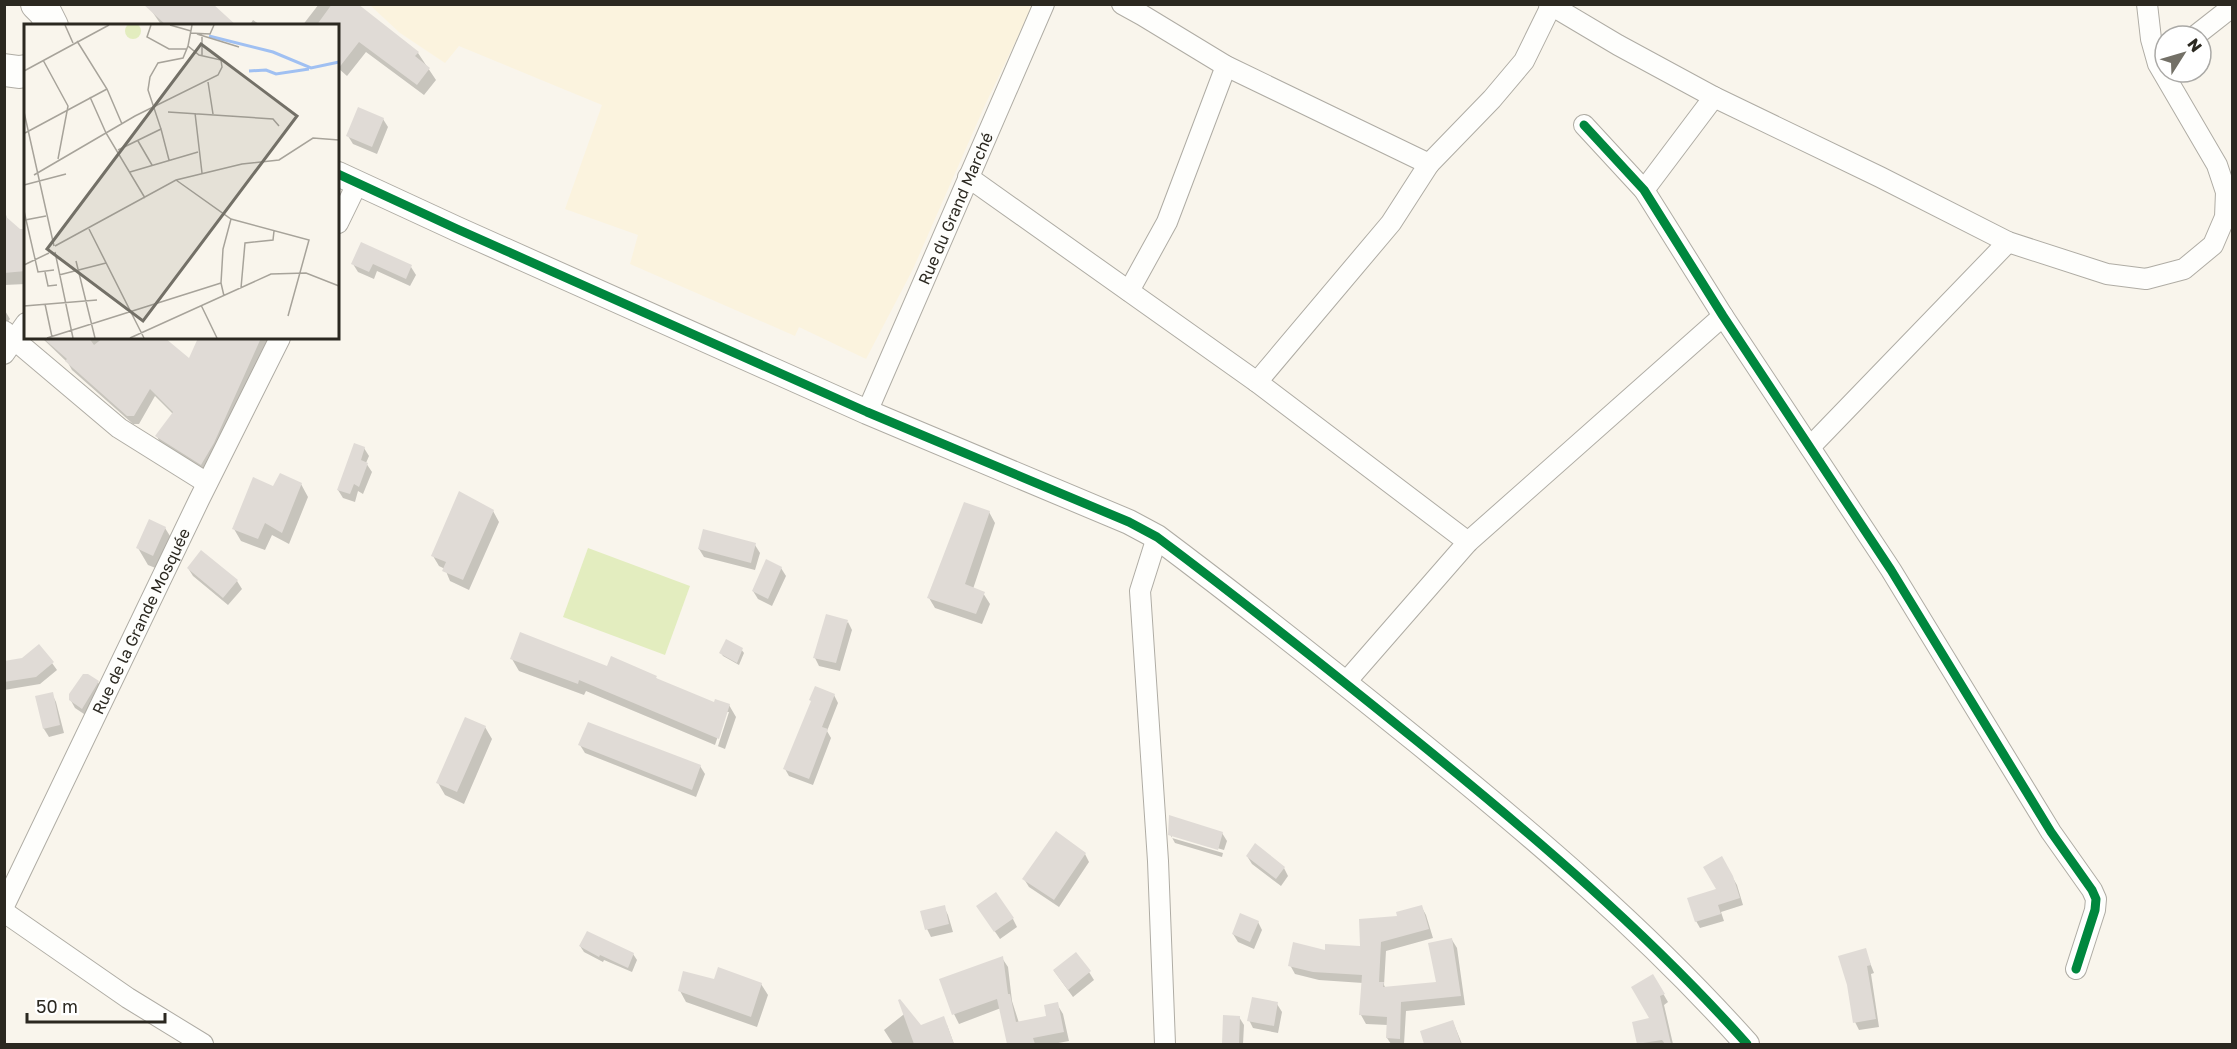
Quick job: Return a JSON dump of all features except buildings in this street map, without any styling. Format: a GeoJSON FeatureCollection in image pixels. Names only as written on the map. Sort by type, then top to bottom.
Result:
{"type":"FeatureCollection","features":[{"type":"Feature","properties":{"kind":"highway"},"geometry":{"type":"LineString","coordinates":[[37,4],[45,12],[51,24]]}},
{"type":"Feature","properties":{"kind":"highway"},"geometry":{"type":"LineString","coordinates":[[58,24],[69,4]]}},
{"type":"Feature","properties":{"kind":"street","name":"Rue du Grand Marché"},"geometry":{"type":"LineString","coordinates":[[867,412],[1044,4]]}},
{"type":"Feature","properties":{"kind":"street"},"geometry":{"type":"LineString","coordinates":[[1122,4],[1226,66],[1429,164]]}},
{"type":"Feature","properties":{"kind":"street"},"geometry":{"type":"LineString","coordinates":[[2146,4],[2153,43]]}},
{"type":"Feature","properties":{"kind":"street"},"geometry":{"type":"LineString","coordinates":[[1257,382],[1391,223],[1429,164],[1492,99],[1524,61],[1551,5],[1714,97],[1779,127],[2008,242],[2107,274],[2146,279],[2184,269],[2213,245],[2225,217],[2226,192],[2217,165],[2174,84]]}},
{"type":"Feature","properties":{"kind":"street"},"geometry":{"type":"LineString","coordinates":[[2211,24],[2232,8]]}},
{"type":"Feature","properties":{"kind":"street"},"geometry":{"type":"LineString","coordinates":[[1129,291],[1167,222],[1226,66]]}},
{"type":"Feature","properties":{"kind":"street"},"geometry":{"type":"LineString","coordinates":[[1644,190],[1714,97]]}},
{"type":"Feature","properties":{"kind":"street"},"geometry":{"type":"LineString","coordinates":[[1584,125],[1644,190],[1723,316],[1891,570],[2051,832],[2092,890],[2096,898],[2095,910],[2076,969]]}},
{"type":"Feature","properties":{"kind":"street"},"geometry":{"type":"LineString","coordinates":[[968,177],[1257,382],[1468,542]]}},
{"type":"Feature","properties":{"kind":"street"},"geometry":{"type":"LineString","coordinates":[[339,218],[348,178],[867,412],[1130,522],[1157,537],[1345,683],[1502,810],[1642,934],[1747,1044]]}},
{"type":"Feature","properties":{"kind":"street"},"geometry":{"type":"LineString","coordinates":[[1810,447],[2008,242]]}},
{"type":"Feature","properties":{"kind":"street"},"geometry":{"type":"LineString","coordinates":[[1345,683],[1468,542],[1723,316]]}},
{"type":"Feature","properties":{"kind":"street"},"geometry":{"type":"LineString","coordinates":[[24,326],[7,342],[120,428],[207,483]]}},
{"type":"Feature","properties":{"kind":"street","name":"Rue de la Grande Mosquée"},"geometry":{"type":"LineString","coordinates":[[4,906],[207,483],[279,339]]}},
{"type":"Feature","properties":{"kind":"street"},"geometry":{"type":"LineString","coordinates":[[1157,537],[1140,591],[1164,962],[1165,1044]]}},
{"type":"Feature","properties":{"kind":"street"},"geometry":{"type":"LineString","coordinates":[[4,912],[128,998],[203,1044]]}},
{"type":"Feature","properties":{"kind":"shaded area"},"geometry":{"type":"Polygon","coordinates":[[[373,4],[1033,5],[985,105],[913,269],[866,359],[799,327],[795,336],[630,264],[638,235],[565,209],[602,105],[459,46],[445,63],[400,33],[371,6],[373,4]]]}},
{"type":"Feature","properties":{"kind":"green space"},"geometry":{"type":"Polygon","coordinates":[[[588,548],[690,586],[665,655],[563,617],[588,548]]]}},
{"type":"Feature","properties":{"kind":"cycle path"},"geometry":{"type":"LineString","coordinates":[[1584,125],[1644,190],[1723,316],[1891,570],[2051,832],[2092,890],[2096,899],[2095,910],[2076,969]]}},
{"type":"Feature","properties":{"kind":"cycle path"},"geometry":{"type":"LineString","coordinates":[[339,174],[867,412],[1129,522],[1157,537],[1353,689],[1546,849],[1670,963],[1747,1044]]}}]}
